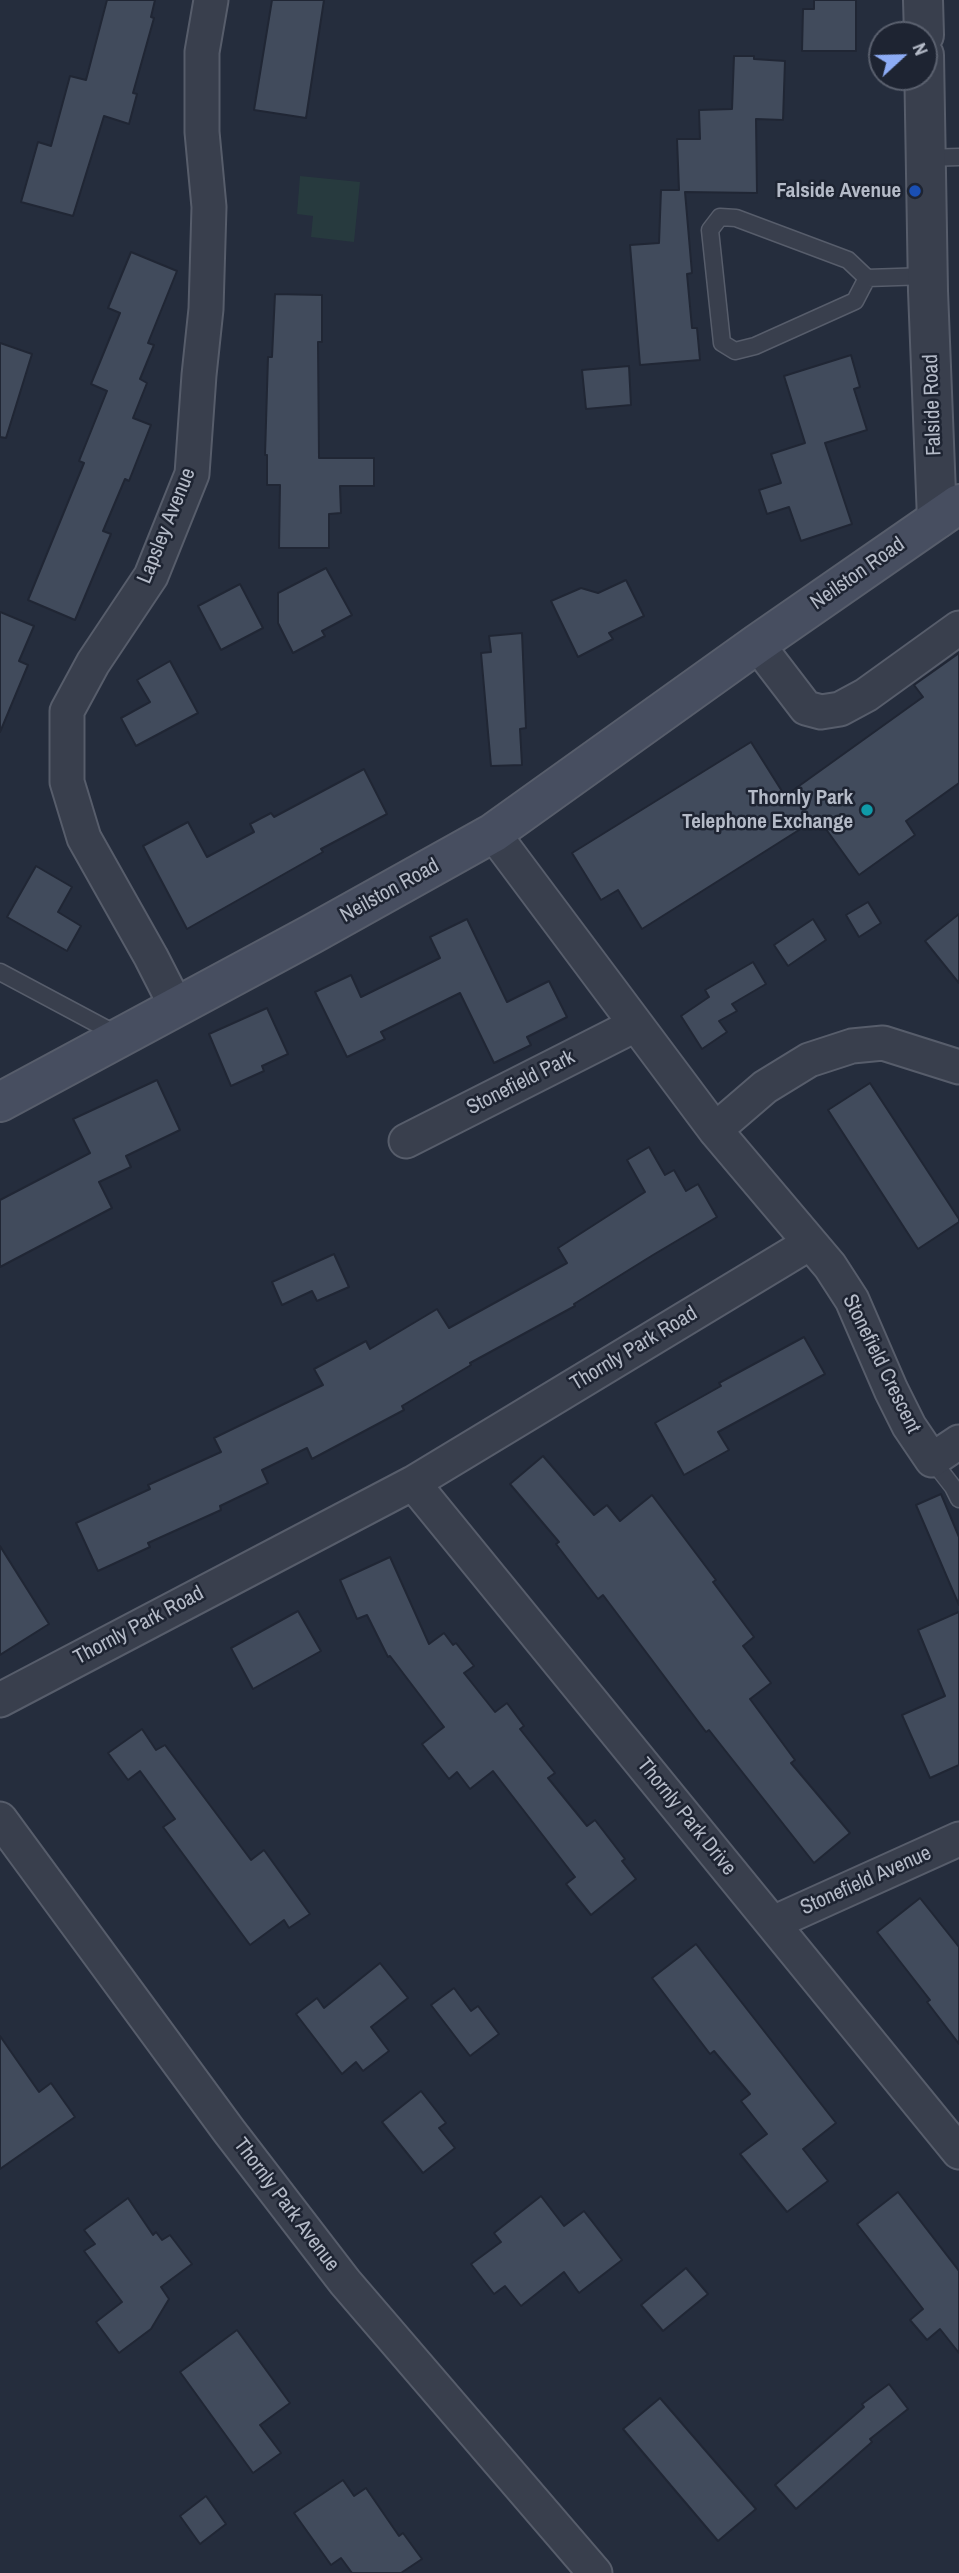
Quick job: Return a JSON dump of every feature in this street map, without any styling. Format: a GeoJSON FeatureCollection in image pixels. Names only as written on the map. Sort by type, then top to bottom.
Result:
{"type":"FeatureCollection","features":[{"type":"Feature","properties":{"kind":"main road","name":"Neilston Road"},"geometry":{"type":"LineString","coordinates":[[0,1102],[324,928],[493,833],[948,511]]}},
{"type":"Feature","properties":{"kind":"street","name":"Lapsley Avenue"},"geometry":{"type":"LineString","coordinates":[[176,1006],[84,838],[67,782],[67,710],[93,663],[152,576],[192,474],[198,375],[206,309],[209,207],[202,132],[202,52],[211,0]]}},
{"type":"Feature","properties":{"kind":"street"},"geometry":{"type":"LineString","coordinates":[[923,0],[924,21]]}},
{"type":"Feature","properties":{"kind":"street","name":"Falside Road"},"geometry":{"type":"LineString","coordinates":[[930,91],[942,158],[928,283],[948,511]]}},
{"type":"Feature","properties":{"kind":"street","name":"Falside Road"},"geometry":{"type":"LineString","coordinates":[[928,283],[959,351]]}},
{"type":"Feature","properties":{"kind":"street"},"geometry":{"type":"LineString","coordinates":[[757,644],[806,708],[821,712],[840,709],[866,695],[959,628]]}},
{"type":"Feature","properties":{"kind":"street"},"geometry":{"type":"LineString","coordinates":[[493,833],[715,1130],[810,1243]]}},
{"type":"Feature","properties":{"kind":"street","name":"Stonefield Park"},"geometry":{"type":"LineString","coordinates":[[407,1141],[635,1025]]}},
{"type":"Feature","properties":{"kind":"street"},"geometry":{"type":"LineString","coordinates":[[715,1130],[765,1087],[809,1060],[852,1046],[883,1044],[959,1067]]}},
{"type":"Feature","properties":{"kind":"street","name":"Stonefield Crescent"},"geometry":{"type":"LineString","coordinates":[[810,1243],[830,1266],[852,1300],[891,1390],[909,1426],[932,1460],[959,1442]]}},
{"type":"Feature","properties":{"kind":"street","name":"Thornly Park Road"},"geometry":{"type":"LineString","coordinates":[[0,1700],[413,1483],[810,1243]]}},
{"type":"Feature","properties":{"kind":"street","name":"Thornly Park Drive"},"geometry":{"type":"LineString","coordinates":[[413,1483],[959,2152]]}},
{"type":"Feature","properties":{"kind":"street","name":"Thornly Park Avenue"},"geometry":{"type":"LineString","coordinates":[[0,1819],[229,2131],[345,2282],[595,2573]]}},
{"type":"Feature","properties":{"kind":"street","name":"Stonefield Avenue"},"geometry":{"type":"LineString","coordinates":[[773,1923],[959,1839]]}},
{"type":"Feature","properties":{"kind":"lane"},"geometry":{"type":"LineString","coordinates":[[867,278],[855,301],[755,346],[735,351],[722,343],[710,230],[720,217],[736,218],[848,260],[867,278],[928,283]]}},
{"type":"Feature","properties":{"kind":"lane"},"geometry":{"type":"LineString","coordinates":[[0,972],[120,1036]]}},
{"type":"Feature","properties":{"kind":"lane"},"geometry":{"type":"LineString","coordinates":[[932,1460],[953,1487],[959,1500]]}},
{"type":"Feature","properties":{"kind":"green space"},"geometry":{"type":"Polygon","coordinates":[[[300,176],[360,182],[354,242],[311,237],[313,216],[297,214],[300,176]]]}},
{"type":"Feature","properties":{"kind":"building"},"geometry":{"type":"Polygon","coordinates":[[[107,0],[155,0],[151,17],[154,18],[133,93],[137,94],[129,124],[104,116],[73,216],[21,202],[38,142],[51,146],[70,76],[86,80],[107,0]]]}},
{"type":"Feature","properties":{"kind":"building"},"geometry":{"type":"Polygon","coordinates":[[[272,0],[324,0],[306,118],[254,110],[272,0]]]}},
{"type":"Feature","properties":{"kind":"building"},"geometry":{"type":"Polygon","coordinates":[[[814,0],[856,0],[856,51],[802,51],[803,9],[814,9],[814,0]]]}},
{"type":"Feature","properties":{"kind":"building"},"geometry":{"type":"Polygon","coordinates":[[[734,56],[785,61],[783,120],[756,119],[757,193],[685,192],[692,273],[687,274],[692,328],[697,328],[700,360],[640,365],[630,245],[659,243],[661,190],[679,190],[677,139],[700,139],[699,110],[732,109],[734,56]]]}},
{"type":"Feature","properties":{"kind":"building"},"geometry":{"type":"Polygon","coordinates":[[[131,252],[177,271],[148,343],[154,345],[140,379],[147,383],[133,418],[151,425],[129,481],[125,479],[103,531],[111,534],[75,620],[28,600],[84,463],[79,461],[107,391],[91,384],[120,313],[108,308],[131,252]]]}},
{"type":"Feature","properties":{"kind":"building"},"geometry":{"type":"Polygon","coordinates":[[[275,294],[322,295],[322,342],[318,342],[319,458],[374,458],[374,486],[340,486],[341,513],[329,514],[329,548],[279,548],[280,485],[267,485],[265,455],[268,357],[272,357],[275,294]]]}},
{"type":"Feature","properties":{"kind":"building"},"geometry":{"type":"Polygon","coordinates":[[[0,343],[32,354],[6,438],[0,437],[0,343]]]}},
{"type":"Feature","properties":{"kind":"building"},"geometry":{"type":"Polygon","coordinates":[[[851,355],[860,387],[854,389],[867,430],[825,443],[852,524],[801,541],[789,507],[767,514],[759,490],[781,483],[771,454],[805,443],[784,376],[851,355]]]}},
{"type":"Feature","properties":{"kind":"building"},"geometry":{"type":"Polygon","coordinates":[[[629,366],[631,405],[586,409],[582,370],[629,366]]]}},
{"type":"Feature","properties":{"kind":"building"},"geometry":{"type":"Polygon","coordinates":[[[326,568],[352,615],[322,631],[325,636],[293,653],[278,623],[278,593],[326,568]]]}},
{"type":"Feature","properties":{"kind":"building"},"geometry":{"type":"Polygon","coordinates":[[[626,580],[644,616],[609,633],[613,639],[578,657],[551,601],[581,588],[598,593],[626,580]]]}},
{"type":"Feature","properties":{"kind":"building"},"geometry":{"type":"Polygon","coordinates":[[[240,584],[263,628],[221,650],[198,606],[240,584]]]}},
{"type":"Feature","properties":{"kind":"building"},"geometry":{"type":"Polygon","coordinates":[[[0,612],[34,626],[19,661],[28,665],[0,732],[0,612]]]}},
{"type":"Feature","properties":{"kind":"building"},"geometry":{"type":"Polygon","coordinates":[[[522,633],[526,728],[520,729],[522,765],[491,766],[481,653],[491,652],[489,636],[522,633]]]}},
{"type":"Feature","properties":{"kind":"building"},"geometry":{"type":"Polygon","coordinates":[[[959,653],[959,783],[906,821],[915,835],[859,875],[818,818],[642,929],[618,890],[601,900],[572,853],[751,742],[785,796],[923,697],[914,685],[959,653]]]}},
{"type":"Feature","properties":{"kind":"building"},"geometry":{"type":"Polygon","coordinates":[[[170,661],[198,713],[136,746],[121,718],[150,702],[137,680],[170,661]]]}},
{"type":"Feature","properties":{"kind":"building"},"geometry":{"type":"Polygon","coordinates":[[[364,769],[387,814],[321,849],[323,852],[187,929],[143,846],[188,822],[207,857],[254,832],[250,824],[271,813],[274,817],[364,769]]]}},
{"type":"Feature","properties":{"kind":"building"},"geometry":{"type":"Polygon","coordinates":[[[36,866],[72,887],[58,912],[81,926],[67,951],[7,917],[36,866]]]}},
{"type":"Feature","properties":{"kind":"building"},"geometry":{"type":"Polygon","coordinates":[[[868,902],[881,923],[859,937],[846,915],[868,902]]]}},
{"type":"Feature","properties":{"kind":"building"},"geometry":{"type":"Polygon","coordinates":[[[959,914],[959,983],[925,941],[959,914]]]}},
{"type":"Feature","properties":{"kind":"building"},"geometry":{"type":"Polygon","coordinates":[[[467,919],[507,1002],[549,981],[567,1017],[527,1037],[531,1045],[494,1063],[460,993],[381,1032],[385,1039],[347,1057],[315,992],[351,975],[361,997],[440,958],[430,937],[467,919]]]}},
{"type":"Feature","properties":{"kind":"building"},"geometry":{"type":"Polygon","coordinates":[[[813,919],[826,940],[788,966],[774,945],[813,919]]]}},
{"type":"Feature","properties":{"kind":"building"},"geometry":{"type":"Polygon","coordinates":[[[753,962],[766,984],[732,1004],[737,1011],[719,1021],[727,1032],[702,1049],[681,1016],[709,997],[705,990],[753,962]]]}},
{"type":"Feature","properties":{"kind":"building"},"geometry":{"type":"Polygon","coordinates":[[[267,1008],[288,1054],[262,1066],[264,1071],[231,1086],[209,1034],[267,1008]]]}},
{"type":"Feature","properties":{"kind":"building"},"geometry":{"type":"Polygon","coordinates":[[[157,1080],[180,1130],[126,1156],[131,1167],[99,1182],[112,1208],[0,1267],[0,1200],[90,1153],[73,1119],[157,1080]]]}},
{"type":"Feature","properties":{"kind":"building"},"geometry":{"type":"Polygon","coordinates":[[[870,1083],[959,1219],[959,1222],[918,1249],[828,1110],[870,1083]]]}},
{"type":"Feature","properties":{"kind":"building"},"geometry":{"type":"Polygon","coordinates":[[[649,1147],[665,1175],[674,1170],[686,1191],[698,1184],[717,1217],[574,1304],[575,1306],[470,1363],[471,1365],[402,1406],[404,1410],[312,1459],[307,1448],[262,1470],[268,1483],[220,1506],[221,1510],[148,1543],[150,1547],[98,1571],[76,1523],[150,1489],[148,1485],[221,1452],[214,1438],[323,1385],[314,1369],[366,1341],[370,1349],[437,1309],[449,1328],[567,1263],[558,1248],[645,1192],[627,1160],[649,1147]]]}},
{"type":"Feature","properties":{"kind":"building"},"geometry":{"type":"Polygon","coordinates":[[[334,1254],[349,1287],[317,1301],[312,1291],[282,1305],[272,1282],[334,1254]]]}},
{"type":"Feature","properties":{"kind":"building"},"geometry":{"type":"Polygon","coordinates":[[[804,1337],[825,1374],[718,1432],[729,1450],[684,1475],[655,1423],[721,1386],[719,1383],[804,1337]]]}},
{"type":"Feature","properties":{"kind":"building"},"geometry":{"type":"Polygon","coordinates":[[[543,1456],[594,1515],[607,1505],[620,1521],[652,1495],[716,1580],[713,1582],[754,1637],[743,1646],[771,1683],[750,1699],[795,1760],[791,1763],[850,1833],[814,1863],[709,1730],[706,1732],[603,1595],[598,1599],[556,1544],[559,1542],[510,1484],[543,1456]]]}},
{"type":"Feature","properties":{"kind":"building"},"geometry":{"type":"Polygon","coordinates":[[[941,1494],[959,1537],[959,1605],[916,1505],[941,1494]]]}},
{"type":"Feature","properties":{"kind":"building"},"geometry":{"type":"Polygon","coordinates":[[[0,1546],[49,1624],[0,1655],[0,1546]]]}},
{"type":"Feature","properties":{"kind":"building"},"geometry":{"type":"Polygon","coordinates":[[[390,1557],[429,1644],[444,1633],[453,1645],[456,1643],[474,1666],[464,1673],[495,1712],[507,1703],[524,1726],[520,1729],[555,1773],[548,1778],[587,1826],[595,1820],[625,1859],[622,1861],[636,1879],[591,1915],[566,1884],[575,1877],[493,1771],[470,1789],[457,1772],[449,1779],[422,1744],[444,1727],[390,1656],[388,1657],[367,1615],[357,1619],[340,1580],[390,1557]]]}},
{"type":"Feature","properties":{"kind":"building"},"geometry":{"type":"Polygon","coordinates":[[[298,1611],[321,1651],[253,1689],[231,1648],[298,1611]]]}},
{"type":"Feature","properties":{"kind":"building"},"geometry":{"type":"Polygon","coordinates":[[[959,1612],[959,1765],[930,1778],[902,1715],[945,1696],[918,1630],[959,1612]]]}},
{"type":"Feature","properties":{"kind":"building"},"geometry":{"type":"Polygon","coordinates":[[[142,1729],[156,1750],[165,1745],[251,1860],[264,1850],[310,1914],[289,1928],[284,1920],[250,1945],[163,1827],[175,1819],[140,1771],[128,1780],[108,1753],[142,1729]]]}},
{"type":"Feature","properties":{"kind":"building"},"geometry":{"type":"Polygon","coordinates":[[[920,1898],[959,1947],[959,2044],[927,2002],[930,2000],[877,1932],[920,1898]]]}},
{"type":"Feature","properties":{"kind":"building"},"geometry":{"type":"Polygon","coordinates":[[[696,1944],[836,2123],[803,2149],[828,2181],[787,2212],[740,2154],[767,2134],[741,2101],[750,2094],[714,2051],[710,2054],[652,1978],[696,1944]]]}},
{"type":"Feature","properties":{"kind":"building"},"geometry":{"type":"Polygon","coordinates":[[[380,1963],[408,1998],[371,2027],[389,2051],[363,2071],[356,2062],[342,2074],[296,2014],[317,1998],[324,2008],[380,1963]]]}},
{"type":"Feature","properties":{"kind":"building"},"geometry":{"type":"Polygon","coordinates":[[[454,1988],[471,2011],[478,2006],[499,2034],[470,2056],[431,2005],[454,1988]]]}},
{"type":"Feature","properties":{"kind":"building"},"geometry":{"type":"Polygon","coordinates":[[[0,2036],[39,2092],[51,2083],[75,2117],[0,2169],[0,2036]]]}},
{"type":"Feature","properties":{"kind":"building"},"geometry":{"type":"Polygon","coordinates":[[[421,2091],[446,2123],[439,2128],[455,2148],[423,2173],[382,2122],[421,2091]]]}},
{"type":"Feature","properties":{"kind":"building"},"geometry":{"type":"Polygon","coordinates":[[[898,2192],[959,2271],[959,2353],[940,2329],[927,2340],[910,2320],[923,2309],[857,2224],[898,2192]]]}},
{"type":"Feature","properties":{"kind":"building"},"geometry":{"type":"Polygon","coordinates":[[[541,2196],[564,2226],[584,2211],[622,2260],[579,2293],[564,2272],[521,2306],[505,2286],[494,2294],[471,2264],[501,2242],[494,2233],[541,2196]]]}},
{"type":"Feature","properties":{"kind":"building"},"geometry":{"type":"Polygon","coordinates":[[[128,2198],[153,2235],[156,2232],[162,2240],[170,2235],[192,2264],[161,2287],[169,2299],[151,2329],[119,2353],[96,2322],[122,2302],[84,2251],[95,2244],[84,2230],[128,2198]]]}},
{"type":"Feature","properties":{"kind":"building"},"geometry":{"type":"Polygon","coordinates":[[[686,2268],[708,2294],[663,2331],[641,2305],[686,2268]]]}},
{"type":"Feature","properties":{"kind":"building"},"geometry":{"type":"Polygon","coordinates":[[[237,2330],[290,2403],[260,2425],[281,2453],[253,2473],[180,2372],[237,2330]]]}},
{"type":"Feature","properties":{"kind":"building"},"geometry":{"type":"Polygon","coordinates":[[[889,2384],[908,2409],[870,2439],[872,2442],[796,2509],[775,2485],[864,2407],[862,2404],[889,2384]]]}},
{"type":"Feature","properties":{"kind":"building"},"geometry":{"type":"Polygon","coordinates":[[[660,2398],[756,2509],[718,2541],[623,2429],[660,2398]]]}},
{"type":"Feature","properties":{"kind":"building"},"geometry":{"type":"Polygon","coordinates":[[[343,2480],[354,2496],[366,2488],[399,2536],[403,2533],[422,2559],[401,2573],[352,2573],[341,2558],[331,2565],[294,2513],[343,2480]]]}},
{"type":"Feature","properties":{"kind":"building"},"geometry":{"type":"Polygon","coordinates":[[[206,2496],[226,2524],[200,2544],[180,2516],[206,2496]]]}},
{"type":"Feature","properties":{"kind":"place","name":"Falside Avenue"},"geometry":{"type":"Point","coordinates":[915,191]}},
{"type":"Feature","properties":{"kind":"place","name":"Thornly Park Telephone Exchange"},"geometry":{"type":"Point","coordinates":[867,810]}}]}
